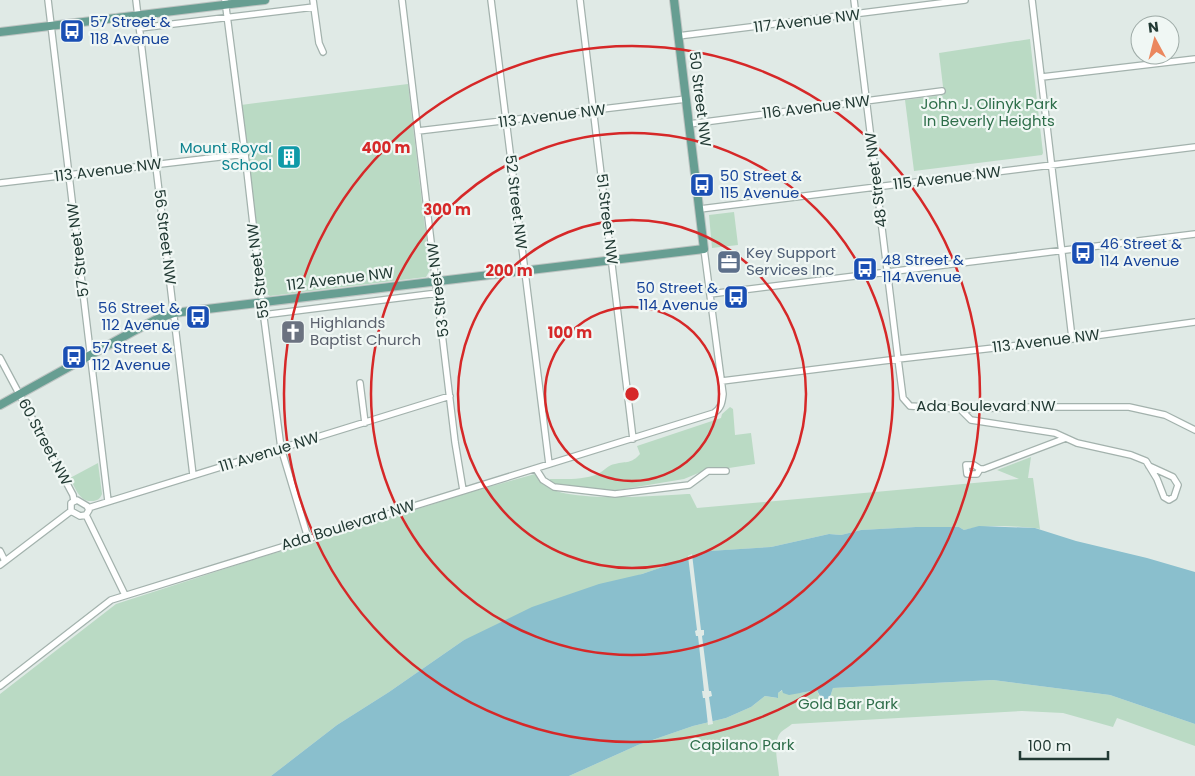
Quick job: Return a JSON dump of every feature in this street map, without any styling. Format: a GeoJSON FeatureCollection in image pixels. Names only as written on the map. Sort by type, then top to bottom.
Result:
{"type":"FeatureCollection","features":[{"type":"Feature","properties":{"kind":"main road"},"geometry":{"type":"LineString","coordinates":[[0,32],[225,2],[265,0]]}},
{"type":"Feature","properties":{"kind":"main road","name":"50 Street NW"},"geometry":{"type":"LineString","coordinates":[[674,0],[704,249]]}},
{"type":"Feature","properties":{"kind":"main road","name":"112 Avenue NW"},"geometry":{"type":"LineString","coordinates":[[0,405],[157,319],[174,313],[704,249]]}},
{"type":"Feature","properties":{"kind":"street","name":"57 Street NW"},"geometry":{"type":"LineString","coordinates":[[48,0],[108,501]]}},
{"type":"Feature","properties":{"kind":"street","name":"56 Street NW"},"geometry":{"type":"LineString","coordinates":[[136,0],[193,474]]}},
{"type":"Feature","properties":{"kind":"street"},"geometry":{"type":"LineString","coordinates":[[313,0],[319,43],[323,52]]}},
{"type":"Feature","properties":{"kind":"street","name":"53 Street NW"},"geometry":{"type":"LineString","coordinates":[[402,0],[463,490]]}},
{"type":"Feature","properties":{"kind":"street","name":"52 Street NW"},"geometry":{"type":"LineString","coordinates":[[491,0],[548,464]]}},
{"type":"Feature","properties":{"kind":"street","name":"51 Street NW"},"geometry":{"type":"LineString","coordinates":[[580,0],[633,439]]}},
{"type":"Feature","properties":{"kind":"street","name":"48 Street NW"},"geometry":{"type":"LineString","coordinates":[[854,0],[898,359]]}},
{"type":"Feature","properties":{"kind":"street","name":"117 Avenue NW"},"geometry":{"type":"LineString","coordinates":[[678,36],[965,0]]}},
{"type":"Feature","properties":{"kind":"street"},"geometry":{"type":"LineString","coordinates":[[1032,0],[1072,338]]}},
{"type":"Feature","properties":{"kind":"street","name":"55 Street NW"},"geometry":{"type":"LineString","coordinates":[[225,2],[281,448],[308,538]]}},
{"type":"Feature","properties":{"kind":"street"},"geometry":{"type":"LineString","coordinates":[[140,28],[314,7]]}},
{"type":"Feature","properties":{"kind":"street"},"geometry":{"type":"LineString","coordinates":[[1042,77],[1195,59]]}},
{"type":"Feature","properties":{"kind":"street","name":"116 Avenue NW"},"geometry":{"type":"LineString","coordinates":[[689,124],[942,91]]}},
{"type":"Feature","properties":{"kind":"street","name":"113 Avenue NW"},"geometry":{"type":"LineString","coordinates":[[418,131],[686,99]]}},
{"type":"Feature","properties":{"kind":"street","name":"115 Avenue NW"},"geometry":{"type":"LineString","coordinates":[[700,209],[1195,147]]}},
{"type":"Feature","properties":{"kind":"street","name":"113 Avenue NW"},"geometry":{"type":"LineString","coordinates":[[0,183],[245,154]]}},
{"type":"Feature","properties":{"kind":"street"},"geometry":{"type":"LineString","coordinates":[[710,294],[1195,234]]}},
{"type":"Feature","properties":{"kind":"street","name":"50 Street NW"},"geometry":{"type":"LineString","coordinates":[[704,249],[722,381],[723,394],[719,409]]}},
{"type":"Feature","properties":{"kind":"street","name":"112 Avenue NW"},"geometry":{"type":"LineString","coordinates":[[263,315],[438,293]]}},
{"type":"Feature","properties":{"kind":"street","name":"113 Avenue NW"},"geometry":{"type":"LineString","coordinates":[[898,359],[1195,322]]}},
{"type":"Feature","properties":{"kind":"street","name":"60 Street NW"},"geometry":{"type":"LineString","coordinates":[[0,358],[73,495],[74,501]]}},
{"type":"Feature","properties":{"kind":"street"},"geometry":{"type":"LineString","coordinates":[[722,381],[898,359]]}},
{"type":"Feature","properties":{"kind":"street","name":"Ada Boulevard NW"},"geometry":{"type":"LineString","coordinates":[[898,359],[903,398],[910,406],[960,409],[1129,407],[1165,416],[1195,430]]}},
{"type":"Feature","properties":{"kind":"street"},"geometry":{"type":"LineString","coordinates":[[360,384],[365,423]]}},
{"type":"Feature","properties":{"kind":"street","name":"111 Avenue NW"},"geometry":{"type":"LineString","coordinates":[[88,508],[450,396]]}},
{"type":"Feature","properties":{"kind":"street","name":"Ada Boulevard NW"},"geometry":{"type":"LineString","coordinates":[[0,686],[111,600],[633,439],[714,413],[719,409]]}},
{"type":"Feature","properties":{"kind":"street"},"geometry":{"type":"LineString","coordinates":[[960,409],[971,420],[1055,433],[1094,448],[1131,455],[1146,461],[1149,466],[1157,479],[1164,497],[1168,500],[1174,497],[1178,485],[1173,477],[1149,466]]}},
{"type":"Feature","properties":{"kind":"street"},"geometry":{"type":"LineString","coordinates":[[980,469],[1066,438]]}},
{"type":"Feature","properties":{"kind":"street"},"geometry":{"type":"LineString","coordinates":[[536,469],[543,480],[554,487],[615,494],[689,485],[708,471],[726,471]]}},
{"type":"Feature","properties":{"kind":"street"},"geometry":{"type":"LineString","coordinates":[[71,511],[70,505],[74,501],[84,503],[88,508],[86,515],[125,595]]}},
{"type":"Feature","properties":{"kind":"street"},"geometry":{"type":"LineString","coordinates":[[71,511],[80,516],[86,515]]}},
{"type":"Feature","properties":{"kind":"street"},"geometry":{"type":"LineString","coordinates":[[0,565],[71,511]]}},
{"type":"Feature","properties":{"kind":"street"},"geometry":{"type":"LineString","coordinates":[[0,551],[5,561]]}},
{"type":"Feature","properties":{"kind":"green space","name":"John J. Olinyk Park In Beverly Heights"},"geometry":{"type":"Polygon","coordinates":[[[1030,39],[1042,155],[914,171],[905,100],[944,95],[939,53],[1030,39]]]}},
{"type":"Feature","properties":{"kind":"green space"},"geometry":{"type":"Polygon","coordinates":[[[408,84],[430,270],[426,277],[270,296],[263,291],[241,105],[408,84]]]}},
{"type":"Feature","properties":{"kind":"green space"},"geometry":{"type":"Polygon","coordinates":[[[734,212],[738,245],[712,248],[709,215],[734,212]]]}},
{"type":"Feature","properties":{"kind":"green space"},"geometry":{"type":"Polygon","coordinates":[[[730,407],[733,409],[735,435],[751,433],[755,464],[729,468],[713,467],[684,479],[618,490],[597,490],[557,485],[549,482],[550,479],[574,479],[592,476],[613,465],[631,461],[640,454],[637,446],[721,418],[722,414],[730,407]]]}},
{"type":"Feature","properties":{"kind":"green space"},"geometry":{"type":"Polygon","coordinates":[[[1031,457],[1028,478],[1033,478],[1040,529],[999,526],[964,530],[959,527],[917,527],[861,530],[841,535],[829,534],[771,547],[710,551],[642,574],[464,640],[337,725],[271,776],[0,776],[0,694],[116,604],[467,493],[535,474],[541,482],[553,490],[570,494],[635,497],[690,494],[697,508],[1019,479],[997,470],[1031,457]]]}},
{"type":"Feature","properties":{"kind":"green space"},"geometry":{"type":"Polygon","coordinates":[[[98,463],[102,494],[97,500],[88,501],[81,497],[70,478],[98,463]]]}},
{"type":"Feature","properties":{"kind":"green space"},"geometry":{"type":"Polygon","coordinates":[[[993,680],[1110,695],[1195,724],[1195,746],[1117,718],[1113,727],[1063,713],[1022,711],[792,724],[778,736],[776,753],[779,776],[569,776],[638,745],[693,726],[726,718],[751,707],[765,696],[777,698],[778,693],[783,690],[800,693],[817,690],[821,697],[829,700],[833,688],[993,680]]]}},
{"type":"Feature","properties":{"kind":"water"},"geometry":{"type":"Polygon","coordinates":[[[979,526],[1035,528],[1076,541],[1195,572],[1195,724],[1110,695],[993,680],[833,688],[829,700],[822,697],[817,690],[789,695],[783,693],[782,690],[778,693],[778,698],[765,696],[751,707],[726,718],[693,726],[638,745],[569,776],[271,776],[337,725],[464,640],[532,607],[599,584],[642,574],[709,551],[771,547],[829,534],[841,535],[861,530],[959,527],[964,530],[979,526]]]}},
{"type":"Feature","properties":{"kind":"pier"},"geometry":{"type":"Polygon","coordinates":[[[692,554],[701,630],[704,630],[704,635],[702,636],[709,691],[711,691],[712,696],[709,697],[713,724],[708,725],[705,698],[703,698],[702,691],[704,691],[698,636],[696,636],[695,631],[697,630],[688,556],[692,554]]]}},
{"type":"Feature","properties":{"kind":"place","name":"57 Street & 118 Avenue"},"geometry":{"type":"Point","coordinates":[72,31]}},
{"type":"Feature","properties":{"kind":"place","name":"Mount Royal School"},"geometry":{"type":"Point","coordinates":[289,157]}},
{"type":"Feature","properties":{"kind":"place","name":"50 Street & 115 Avenue"},"geometry":{"type":"Point","coordinates":[702,185]}},
{"type":"Feature","properties":{"kind":"place","name":"46 Street & 114 Avenue"},"geometry":{"type":"Point","coordinates":[1083,253]}},
{"type":"Feature","properties":{"kind":"place","name":"Key Support Services Inc"},"geometry":{"type":"Point","coordinates":[729,262]}},
{"type":"Feature","properties":{"kind":"place","name":"48 Street & 114 Avenue"},"geometry":{"type":"Point","coordinates":[865,269]}},
{"type":"Feature","properties":{"kind":"place","name":"50 Street & 114 Avenue"},"geometry":{"type":"Point","coordinates":[736,297]}},
{"type":"Feature","properties":{"kind":"place","name":"56 Street & 112 Avenue"},"geometry":{"type":"Point","coordinates":[198,317]}},
{"type":"Feature","properties":{"kind":"place","name":"Highlands Baptist Church"},"geometry":{"type":"Point","coordinates":[293,332]}},
{"type":"Feature","properties":{"kind":"place","name":"57 Street & 112 Avenue"},"geometry":{"type":"Point","coordinates":[74,357]}},
{"type":"Feature","properties":{"kind":"park label","name":"Gold Bar Park"},"geometry":{"type":"Point","coordinates":[848,704]}},
{"type":"Feature","properties":{"kind":"park label","name":"Capilano Park"},"geometry":{"type":"Point","coordinates":[742,745]}}]}
